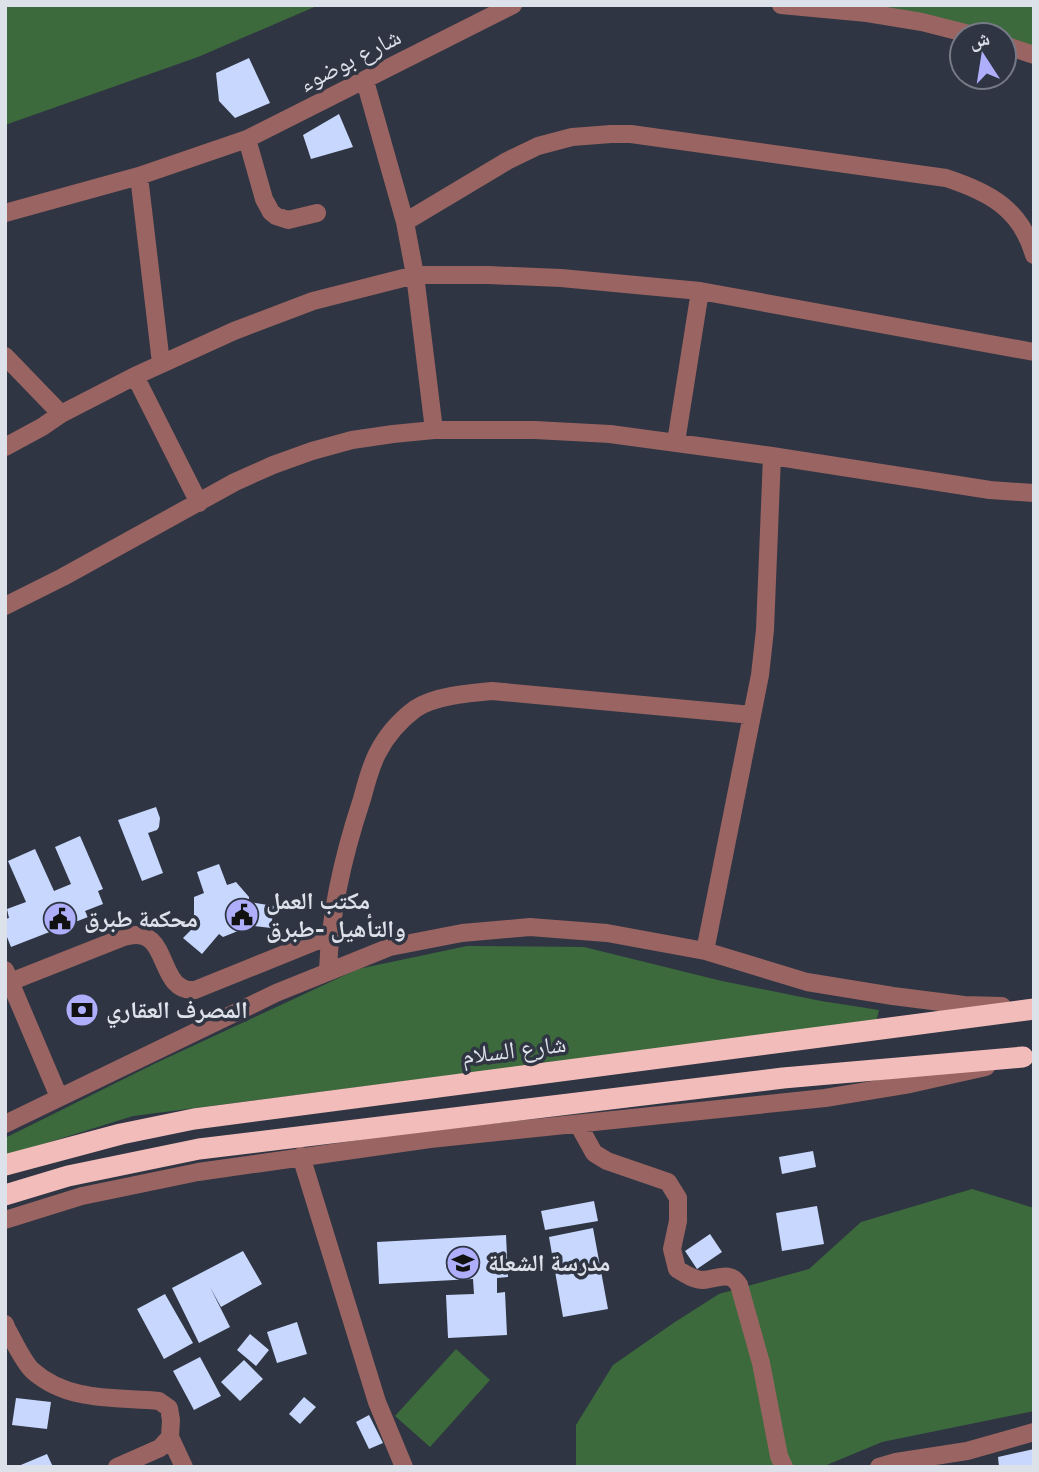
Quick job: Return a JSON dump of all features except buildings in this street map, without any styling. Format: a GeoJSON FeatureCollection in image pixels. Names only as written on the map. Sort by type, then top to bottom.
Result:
{"type":"FeatureCollection","features":[{"type":"Feature","properties":{"kind":"highway","name":"شارع السلام"},"geometry":{"type":"LineString","coordinates":[[5,1165],[121,1133],[194,1119],[1034,1008]]}},
{"type":"Feature","properties":{"kind":"highway"},"geometry":{"type":"LineString","coordinates":[[5,1195],[79,1174],[199,1149],[783,1078],[1023,1057]]}},
{"type":"Feature","properties":{"kind":"street","name":"شارع بوضوء"},"geometry":{"type":"LineString","coordinates":[[5,213],[139,176],[247,139],[513,5]]}},
{"type":"Feature","properties":{"kind":"street"},"geometry":{"type":"LineString","coordinates":[[781,5],[867,13],[948,29]]}},
{"type":"Feature","properties":{"kind":"street"},"geometry":{"type":"LineString","coordinates":[[365,81],[405,222],[415,275],[434,430]]}},
{"type":"Feature","properties":{"kind":"street"},"geometry":{"type":"LineString","coordinates":[[405,222],[507,161],[538,146],[572,137],[631,134],[946,178],[979,190],[1005,208],[1024,229],[1034,255]]}},
{"type":"Feature","properties":{"kind":"street"},"geometry":{"type":"LineString","coordinates":[[247,139],[264,199],[271,212],[288,220],[317,212]]}},
{"type":"Feature","properties":{"kind":"street"},"geometry":{"type":"LineString","coordinates":[[139,176],[161,363]]}},
{"type":"Feature","properties":{"kind":"street"},"geometry":{"type":"LineString","coordinates":[[5,447],[61,414],[135,376],[234,331],[313,301],[415,275],[561,278],[700,291],[1034,352]]}},
{"type":"Feature","properties":{"kind":"street"},"geometry":{"type":"LineString","coordinates":[[676,442],[700,291]]}},
{"type":"Feature","properties":{"kind":"street"},"geometry":{"type":"LineString","coordinates":[[5,356],[61,414]]}},
{"type":"Feature","properties":{"kind":"street"},"geometry":{"type":"LineString","coordinates":[[135,376],[199,503]]}},
{"type":"Feature","properties":{"kind":"street"},"geometry":{"type":"LineString","coordinates":[[5,606],[273,465],[352,440],[393,433],[434,430],[535,430],[610,434],[989,490],[1034,493]]}},
{"type":"Feature","properties":{"kind":"street"},"geometry":{"type":"LineString","coordinates":[[705,951],[760,676],[765,630],[772,456]]}},
{"type":"Feature","properties":{"kind":"street"},"geometry":{"type":"LineString","coordinates":[[328,971],[335,900],[372,767],[390,733],[418,707],[454,696],[492,691],[752,715]]}},
{"type":"Feature","properties":{"kind":"street"},"geometry":{"type":"LineString","coordinates":[[5,1124],[276,993],[328,971],[390,947],[462,933],[530,927],[607,933],[705,951],[807,982],[964,1005],[1034,1008]]}},
{"type":"Feature","properties":{"kind":"street"},"geometry":{"type":"LineString","coordinates":[[59,1097],[8,976],[135,935],[147,938],[155,944],[174,983],[181,988],[195,990],[330,936]]}},
{"type":"Feature","properties":{"kind":"street"},"geometry":{"type":"LineString","coordinates":[[5,1220],[82,1196],[198,1172],[430,1139],[825,1098],[951,1076],[1023,1057]]}},
{"type":"Feature","properties":{"kind":"street"},"geometry":{"type":"LineString","coordinates":[[578,1124],[594,1153],[607,1161],[668,1182],[678,1198],[678,1221],[672,1249],[677,1269],[701,1280],[727,1275],[739,1285],[761,1363],[779,1456],[784,1467]]}},
{"type":"Feature","properties":{"kind":"street"},"geometry":{"type":"LineString","coordinates":[[300,1156],[376,1402],[403,1466]]}},
{"type":"Feature","properties":{"kind":"street"},"geometry":{"type":"LineString","coordinates":[[5,1324],[31,1370],[49,1382],[79,1395],[159,1401],[169,1408],[170,1437],[184,1467]]}},
{"type":"Feature","properties":{"kind":"street"},"geometry":{"type":"LineString","coordinates":[[891,1465],[966,1459],[1034,1432]]}},
{"type":"Feature","properties":{"kind":"street"},"geometry":{"type":"LineString","coordinates":[[117,1467],[160,1448],[170,1437]]}},
{"type":"Feature","properties":{"kind":"green space"},"geometry":{"type":"Polygon","coordinates":[[[5,5],[319,5],[198,57],[5,125],[5,5]]]}},
{"type":"Feature","properties":{"kind":"green space"},"geometry":{"type":"Polygon","coordinates":[[[854,5],[1034,5],[1034,56],[1018,51],[1018,21],[948,21],[948,30],[854,5]]]}},
{"type":"Feature","properties":{"kind":"green space"},"geometry":{"type":"Polygon","coordinates":[[[467,946],[584,947],[722,981],[879,1010],[875,1027],[453,1075],[133,1116],[5,1156],[5,1138],[156,1063],[358,969],[467,946]]]}},
{"type":"Feature","properties":{"kind":"green space"},"geometry":{"type":"Polygon","coordinates":[[[972,1189],[1034,1208],[1034,1411],[882,1442],[822,1467],[576,1467],[576,1425],[613,1365],[719,1294],[809,1269],[861,1222],[972,1189]]]}},
{"type":"Feature","properties":{"kind":"green space"},"geometry":{"type":"Polygon","coordinates":[[[456,1349],[490,1380],[430,1447],[395,1416],[456,1349]]]}},
{"type":"Feature","properties":{"kind":"place","name":"مكتب العمل والتأهيل -طبرق"},"geometry":{"type":"Point","coordinates":[242,915]}},
{"type":"Feature","properties":{"kind":"place","name":"محكمة طبرق"},"geometry":{"type":"Point","coordinates":[60,919]}},
{"type":"Feature","properties":{"kind":"place","name":"المصرف العقاري"},"geometry":{"type":"Point","coordinates":[82,1010]}},
{"type":"Feature","properties":{"kind":"place","name":"مدرسة الشعلة"},"geometry":{"type":"Point","coordinates":[463,1263]}}]}
